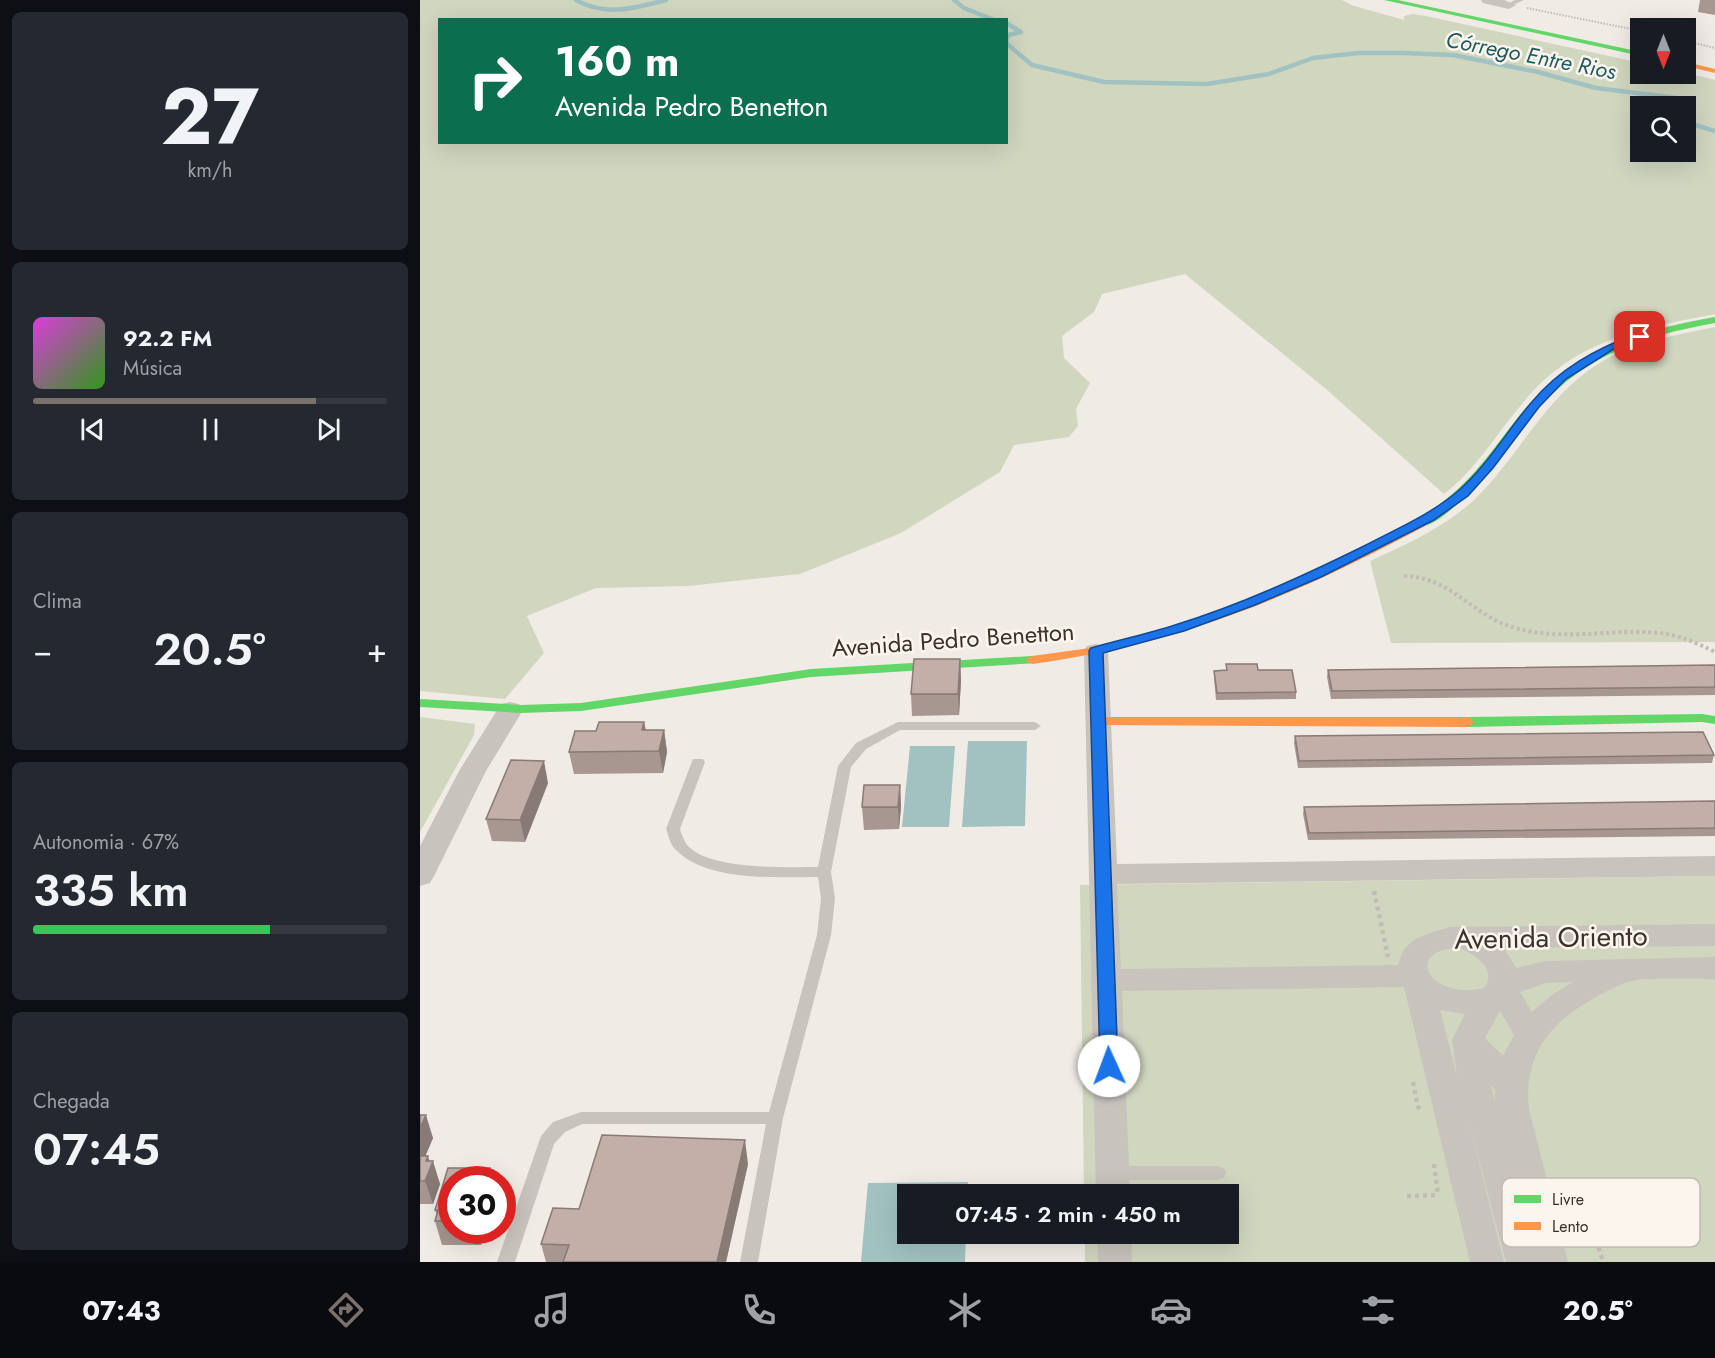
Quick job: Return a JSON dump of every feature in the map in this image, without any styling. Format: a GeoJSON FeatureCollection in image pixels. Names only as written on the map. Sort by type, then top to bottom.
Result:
{"type":"FeatureCollection","features":[{"type":"Feature","properties":{"kind":"street"},"geometry":{"type":"LineString","coordinates":[[1388,0],[1630,51]]}},
{"type":"Feature","properties":{"kind":"street"},"geometry":{"type":"LineString","coordinates":[[1437,0],[1630,50]]}},
{"type":"Feature","properties":{"kind":"street"},"geometry":{"type":"LineString","coordinates":[[1488,0],[1515,2]]}},
{"type":"Feature","properties":{"kind":"street"},"geometry":{"type":"LineString","coordinates":[[1696,67],[1715,72]]}},
{"type":"Feature","properties":{"kind":"street","name":"Avenida Pedro Benetton"},"geometry":{"type":"LineString","coordinates":[[420,703],[510,710],[584,707],[812,672],[1051,658],[1096,651],[1179,628],[1250,602],[1391,539],[1430,518],[1463,493],[1488,465],[1535,404],[1563,376],[1587,359],[1608,348],[1640,337],[1715,320]]}},
{"type":"Feature","properties":{"kind":"street"},"geometry":{"type":"LineString","coordinates":[[1096,651],[1113,1184]]}},
{"type":"Feature","properties":{"kind":"street"},"geometry":{"type":"LineString","coordinates":[[420,876],[463,785],[483,749],[510,710]]}},
{"type":"Feature","properties":{"kind":"street"},"geometry":{"type":"LineString","coordinates":[[1100,722],[1491,722],[1702,718],[1715,720]]}},
{"type":"Feature","properties":{"kind":"street"},"geometry":{"type":"LineString","coordinates":[[1104,874],[1715,866]]}},
{"type":"Feature","properties":{"kind":"street","name":"Avenida Oriento"},"geometry":{"type":"LineString","coordinates":[[1487,1262],[1472,1194],[1412,963],[1415,953],[1423,945],[1435,940],[1715,934]]}},
{"type":"Feature","properties":{"kind":"street"},"geometry":{"type":"LineString","coordinates":[[1462,939],[1478,943],[1491,952],[1501,962],[1505,975],[1498,992],[1480,1015],[1468,1040],[1473,1078],[1502,1185]]}},
{"type":"Feature","properties":{"kind":"street","name":"Avenida Oriento"},"geometry":{"type":"LineString","coordinates":[[1498,992],[1529,975],[1546,972],[1715,968]]}},
{"type":"Feature","properties":{"kind":"street","name":"Avenida Oriento"},"geometry":{"type":"LineString","coordinates":[[1528,1178],[1517,1136],[1511,1086],[1517,1061],[1530,1035],[1543,1019],[1572,996],[1586,987],[1632,970]]}},
{"type":"Feature","properties":{"kind":"street"},"geometry":{"type":"LineString","coordinates":[[1107,980],[1416,980],[1427,992],[1443,1000],[1460,1004],[1478,1003],[1498,992]]}},
{"type":"Feature","properties":{"kind":"street"},"geometry":{"type":"LineString","coordinates":[[1498,992],[1530,1035]]}},
{"type":"Feature","properties":{"kind":"street"},"geometry":{"type":"LineString","coordinates":[[1468,1040],[1511,1086]]}},
{"type":"Feature","properties":{"kind":"street"},"geometry":{"type":"LineString","coordinates":[[1114,1244],[1115,1262]]}},
{"type":"Feature","properties":{"kind":"street"},"geometry":{"type":"LineString","coordinates":[[1519,1247],[1523,1262]]}},
{"type":"Feature","properties":{"kind":"street","name":"Avenida Oriento"},"geometry":{"type":"LineString","coordinates":[[1547,1247],[1551,1262]]}},
{"type":"Feature","properties":{"kind":"lane"},"geometry":{"type":"LineString","coordinates":[[749,1262],[775,1118],[824,935],[828,898],[824,872],[845,766],[861,746],[898,726],[915,724],[1035,726]]}},
{"type":"Feature","properties":{"kind":"lane"},"geometry":{"type":"LineString","coordinates":[[698,762],[673,829],[674,840],[683,851],[700,860],[732,869],[824,872]]}},
{"type":"Feature","properties":{"kind":"lane"},"geometry":{"type":"LineString","coordinates":[[506,1262],[547,1141],[559,1127],[581,1119],[775,1118]]}},
{"type":"Feature","properties":{"kind":"lane"},"geometry":{"type":"LineString","coordinates":[[1113,1184],[1218,1173]]}},
{"type":"Feature","properties":{"kind":"path"},"geometry":{"type":"LineString","coordinates":[[1515,2],[1630,28]]}},
{"type":"Feature","properties":{"kind":"path"},"geometry":{"type":"LineString","coordinates":[[1696,43],[1715,48]]}},
{"type":"Feature","properties":{"kind":"path"},"geometry":{"type":"LineString","coordinates":[[1404,576],[1414,574],[1435,579],[1493,619],[1530,631],[1567,634],[1661,633],[1690,640],[1715,652]]}},
{"type":"Feature","properties":{"kind":"path"},"geometry":{"type":"LineString","coordinates":[[1407,1196],[1472,1194]]}},
{"type":"Feature","properties":{"kind":"path"},"geometry":{"type":"LineString","coordinates":[[1598,1247],[1603,1262]]}},
{"type":"Feature","properties":{"kind":"green space"},"geometry":{"type":"Polygon","coordinates":[[[420,0],[1342,0],[1351,5],[1404,20],[1404,16],[1412,14],[1426,16],[1630,61],[1630,84],[1696,84],[1696,76],[1715,80],[1715,314],[1634,332],[1585,351],[1563,365],[1542,382],[1476,463],[1444,494],[1326,389],[1185,274],[1102,294],[1094,312],[1062,336],[1064,358],[1090,383],[1076,409],[1078,426],[1069,437],[1014,445],[1000,472],[901,533],[800,574],[688,586],[596,588],[527,616],[544,653],[505,699],[420,691],[420,0]]]}},
{"type":"Feature","properties":{"kind":"green space"},"geometry":{"type":"Polygon","coordinates":[[[1715,327],[1715,642],[1391,643],[1370,561],[1428,533],[1468,506],[1494,479],[1549,408],[1580,377],[1598,364],[1611,356],[1640,345],[1715,327]]]}},
{"type":"Feature","properties":{"kind":"green space"},"geometry":{"type":"Polygon","coordinates":[[[420,717],[475,724],[474,735],[420,832],[420,717]]]}},
{"type":"Feature","properties":{"kind":"green space"},"geometry":{"type":"Polygon","coordinates":[[[1715,876],[1715,1262],[1085,1262],[1085,1244],[1239,1244],[1239,1184],[1084,1184],[1080,885],[1715,876]]]}},
{"type":"Feature","properties":{"kind":"water"},"geometry":{"type":"Polygon","coordinates":[[[968,741],[1027,741],[1025,826],[962,827],[968,741]]]}},
{"type":"Feature","properties":{"kind":"water"},"geometry":{"type":"Polygon","coordinates":[[[910,746],[955,746],[949,827],[902,827],[910,746]]]}},
{"type":"Feature","properties":{"kind":"water"},"geometry":{"type":"Polygon","coordinates":[[[968,1182],[968,1184],[897,1184],[897,1244],[966,1244],[965,1262],[861,1262],[868,1183],[968,1182]]]}},
{"type":"Feature","properties":{"kind":"building"},"geometry":{"type":"Polygon","coordinates":[[[914,659],[960,659],[958,694],[911,694],[914,659]]]}},
{"type":"Feature","properties":{"kind":"building"},"geometry":{"type":"Polygon","coordinates":[[[1226,664],[1257,664],[1258,670],[1292,670],[1296,692],[1217,693],[1214,671],[1227,670],[1226,664]]]}},
{"type":"Feature","properties":{"kind":"building"},"geometry":{"type":"Polygon","coordinates":[[[1715,665],[1715,687],[1332,691],[1328,670],[1715,665]]]}},
{"type":"Feature","properties":{"kind":"building"},"geometry":{"type":"Polygon","coordinates":[[[599,722],[644,722],[642,730],[664,730],[659,751],[569,752],[575,731],[596,731],[599,722]]]}},
{"type":"Feature","properties":{"kind":"building"},"geometry":{"type":"Polygon","coordinates":[[[1703,732],[1714,755],[1299,761],[1295,736],[1703,732]]]}},
{"type":"Feature","properties":{"kind":"building"},"geometry":{"type":"Polygon","coordinates":[[[511,760],[544,761],[520,820],[486,819],[511,760]]]}},
{"type":"Feature","properties":{"kind":"building"},"geometry":{"type":"Polygon","coordinates":[[[864,785],[900,785],[898,807],[862,807],[864,785]]]}},
{"type":"Feature","properties":{"kind":"building"},"geometry":{"type":"Polygon","coordinates":[[[1715,801],[1715,828],[1309,833],[1304,807],[1715,801]]]}},
{"type":"Feature","properties":{"kind":"building"},"geometry":{"type":"Polygon","coordinates":[[[420,1115],[426,1115],[420,1128],[420,1115]]]}},
{"type":"Feature","properties":{"kind":"building"},"geometry":{"type":"Polygon","coordinates":[[[602,1135],[745,1140],[717,1262],[563,1262],[569,1245],[541,1244],[553,1208],[579,1209],[602,1135]]]}},
{"type":"Feature","properties":{"kind":"building"},"geometry":{"type":"Polygon","coordinates":[[[420,1156],[428,1156],[426,1161],[433,1161],[425,1181],[420,1181],[420,1156]]]}},
{"type":"Feature","properties":{"kind":"waterway","name":"Córrego Entre Rios"},"geometry":{"type":"LineString","coordinates":[[576,0],[609,10],[631,8],[666,0]]}},
{"type":"Feature","properties":{"kind":"waterway","name":"Córrego Entre Rios"},"geometry":{"type":"LineString","coordinates":[[954,0],[964,8],[989,18]]}},
{"type":"Feature","properties":{"kind":"waterway","name":"Córrego Entre Rios"},"geometry":{"type":"LineString","coordinates":[[1008,24],[1021,32],[1008,35]]}},
{"type":"Feature","properties":{"kind":"waterway","name":"Córrego Entre Rios"},"geometry":{"type":"LineString","coordinates":[[1008,45],[1032,65],[1104,82],[1207,84],[1269,74],[1313,58],[1358,53],[1403,53],[1453,55],[1538,72],[1596,88],[1661,96]]}},
{"type":"Feature","properties":{"kind":"waterway","name":"Córrego Entre Rios"},"geometry":{"type":"LineString","coordinates":[[1696,125],[1715,131]]}},
{"type":"Feature","properties":{"kind":"traffic: fast"},"geometry":{"type":"LineString","coordinates":[[1388,0],[1630,52]]}},
{"type":"Feature","properties":{"kind":"traffic: fast"},"geometry":{"type":"LineString","coordinates":[[1421,523],[1457,497],[1472,482],[1537,402],[1575,368],[1618,345],[1641,337],[1715,320]]}},
{"type":"Feature","properties":{"kind":"traffic: fast"},"geometry":{"type":"LineString","coordinates":[[420,703],[521,709],[581,707],[811,673],[1032,660]]}},
{"type":"Feature","properties":{"kind":"traffic: fast"},"geometry":{"type":"LineString","coordinates":[[1468,722],[1702,718],[1715,720]]}},
{"type":"Feature","properties":{"kind":"traffic: slow"},"geometry":{"type":"LineString","coordinates":[[1696,66],[1715,71]]}},
{"type":"Feature","properties":{"kind":"traffic: slow"},"geometry":{"type":"LineString","coordinates":[[1032,660],[1083,653],[1134,642],[1233,611],[1330,570],[1421,523]]}},
{"type":"Feature","properties":{"kind":"traffic: slow"},"geometry":{"type":"LineString","coordinates":[[1100,722],[1468,722]]}},
{"type":"Feature","properties":{"kind":"route"},"geometry":{"type":"LineString","coordinates":[[1109,1066],[1096,651],[1179,628],[1250,602],[1316,574],[1430,518],[1463,493],[1488,465],[1535,404],[1563,376],[1608,348],[1640,337]]}}]}
